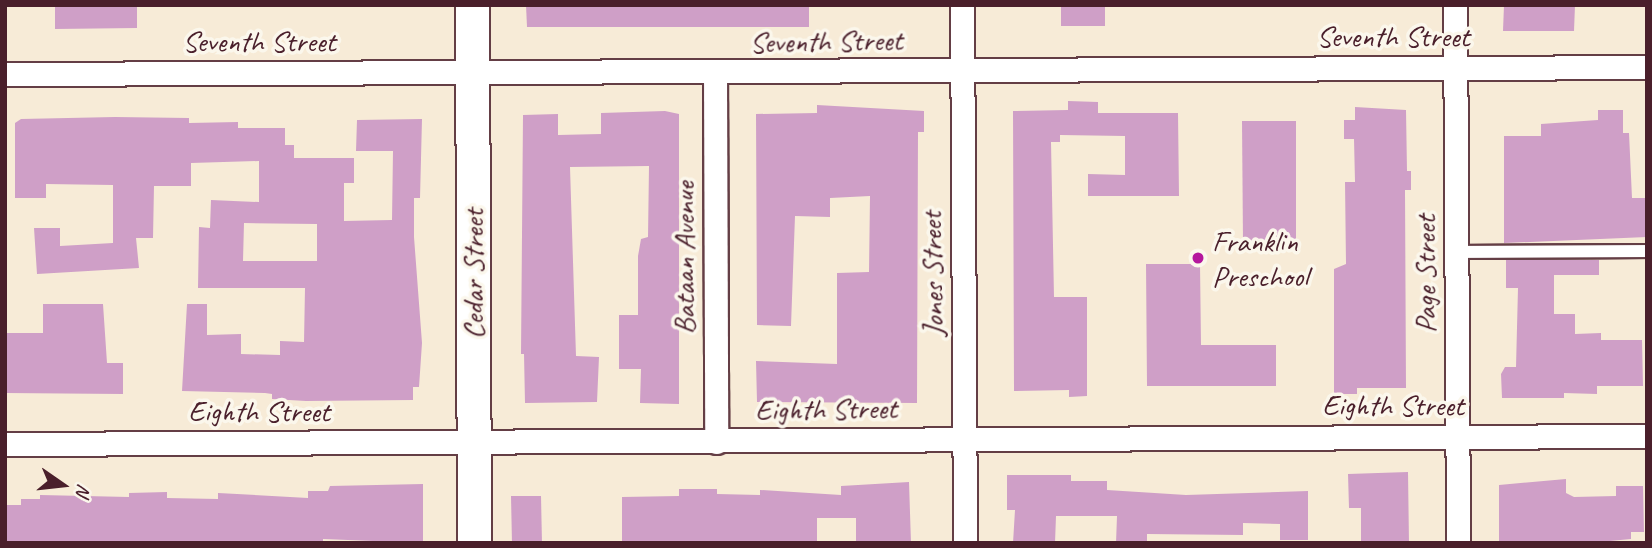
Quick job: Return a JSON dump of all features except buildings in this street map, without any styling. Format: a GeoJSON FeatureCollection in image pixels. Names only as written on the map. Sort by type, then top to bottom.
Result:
{"type":"FeatureCollection","features":[{"type":"Feature","properties":{"kind":"street","name":"Cedar Street"},"geometry":{"type":"LineString","coordinates":[[472,5],[474,543]]}},
{"type":"Feature","properties":{"kind":"street","name":"Jones Street"},"geometry":{"type":"LineString","coordinates":[[962,5],[965,543]]}},
{"type":"Feature","properties":{"kind":"street","name":"Page Street"},"geometry":{"type":"LineString","coordinates":[[1455,5],[1458,543]]}},
{"type":"Feature","properties":{"kind":"street","name":"Seventh Street"},"geometry":{"type":"LineString","coordinates":[[5,74],[1647,67]]}},
{"type":"Feature","properties":{"kind":"street","name":"Bataan Avenue"},"geometry":{"type":"LineString","coordinates":[[715,73],[716,442]]}},
{"type":"Feature","properties":{"kind":"street","name":"Eighth Street"},"geometry":{"type":"LineString","coordinates":[[5,444],[1647,436]]}},
{"type":"Feature","properties":{"kind":"lane"},"geometry":{"type":"LineString","coordinates":[[1457,252],[1647,251]]}},
{"type":"Feature","properties":{"kind":"place","name":"Franklin Preschool"},"geometry":{"type":"Point","coordinates":[1198,258]}}]}
